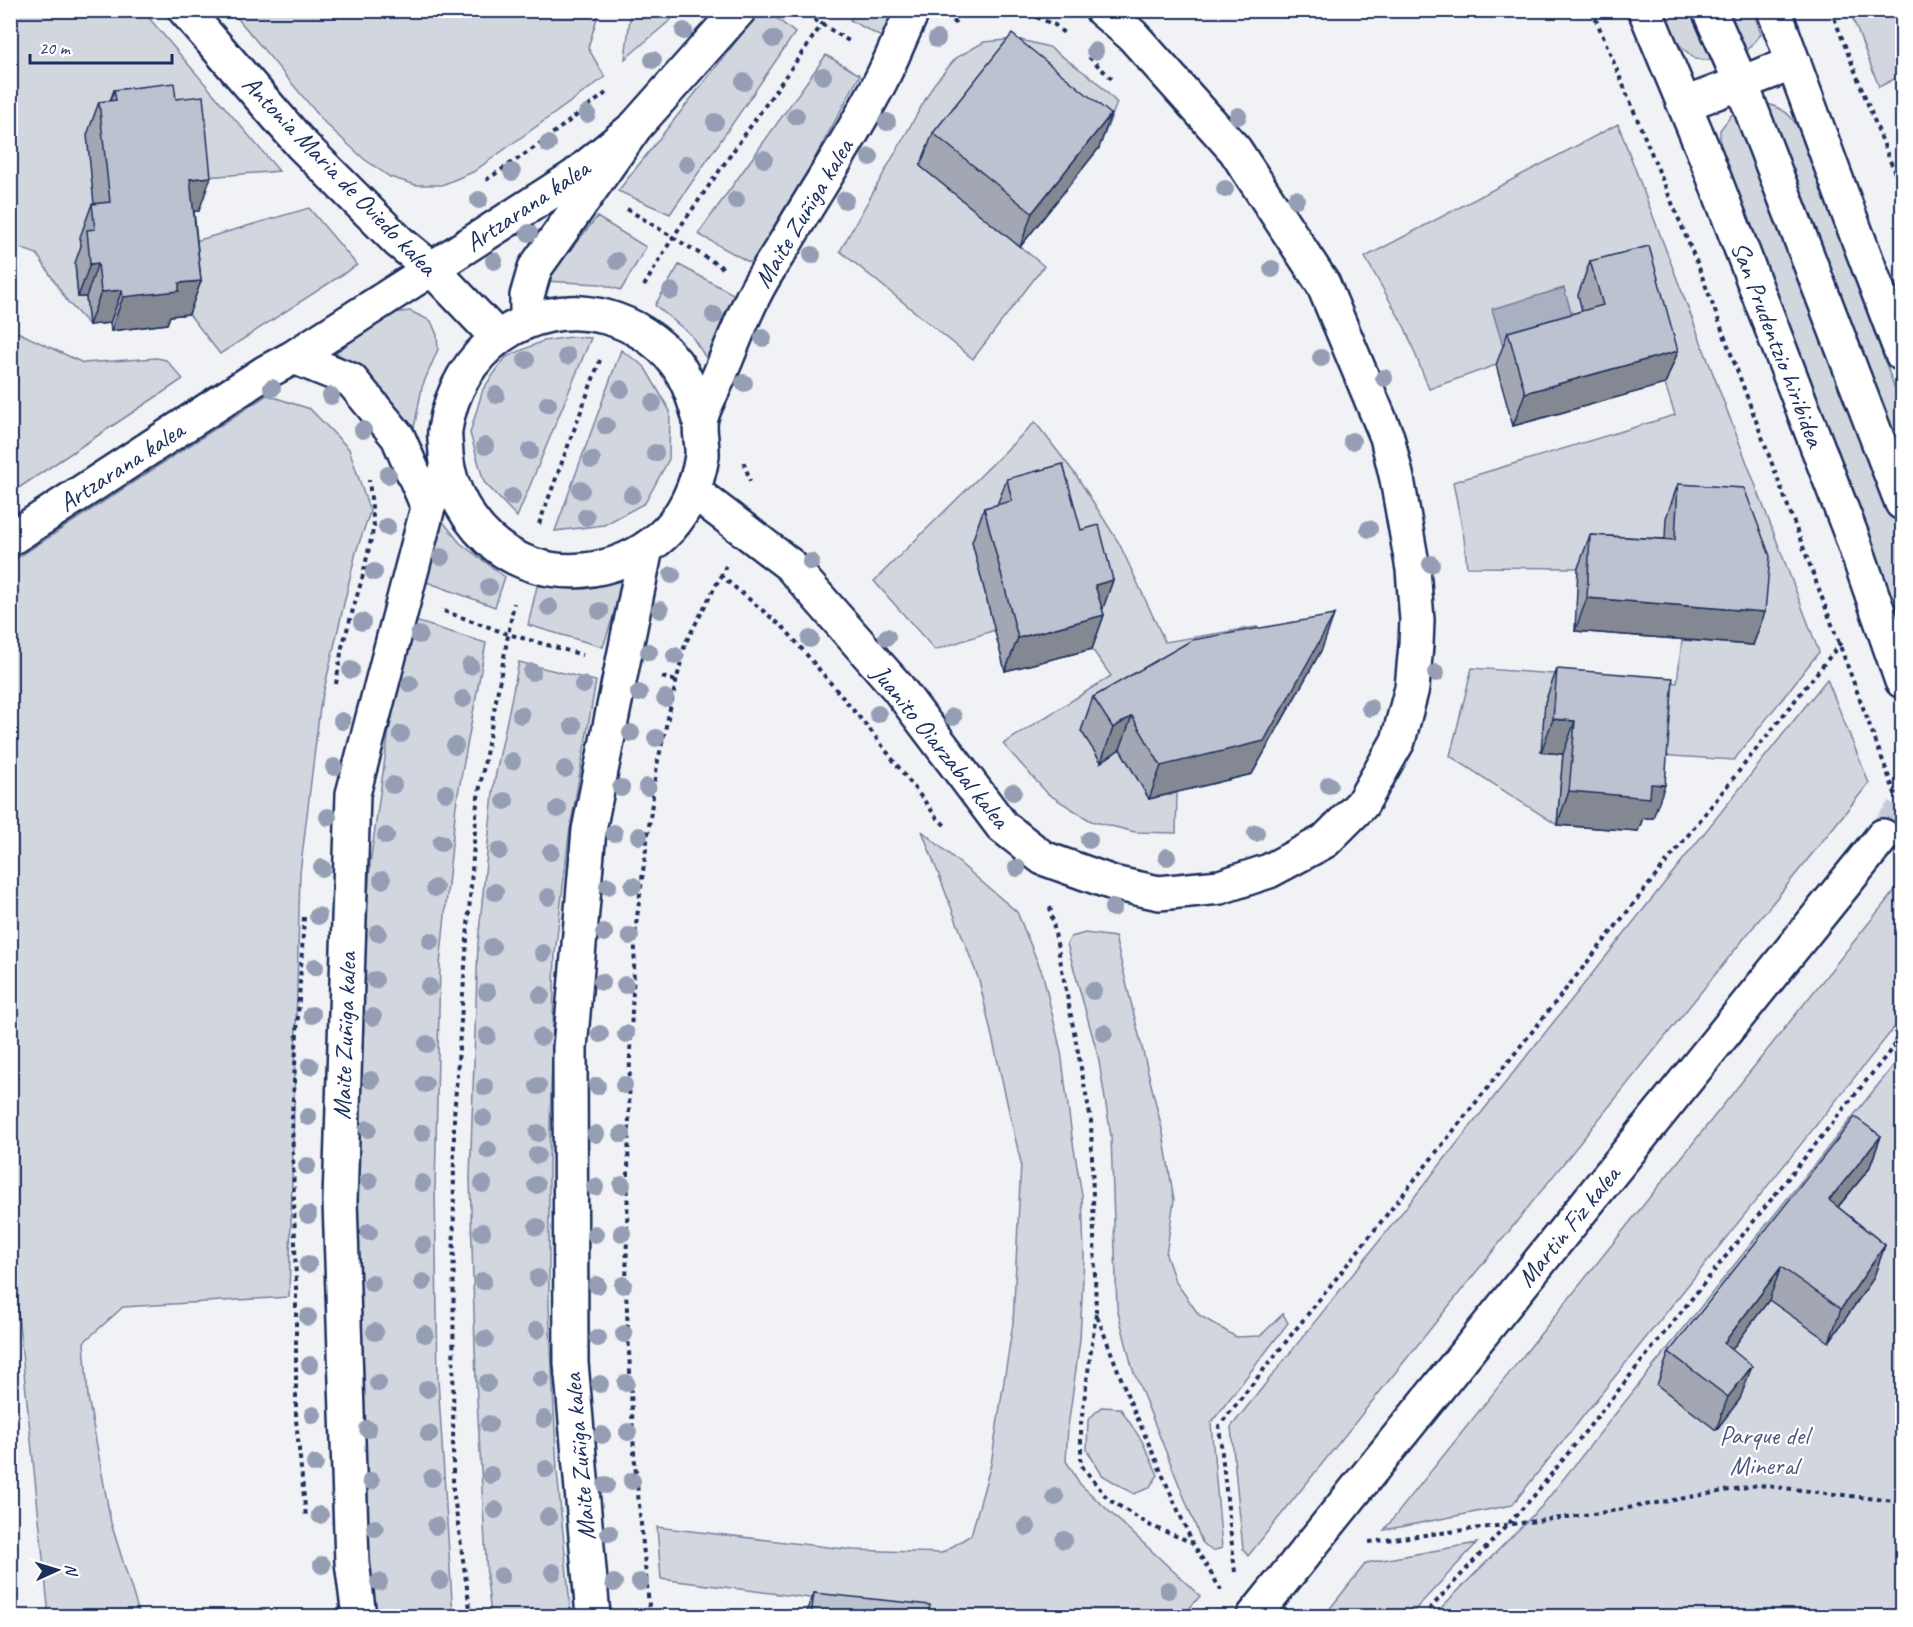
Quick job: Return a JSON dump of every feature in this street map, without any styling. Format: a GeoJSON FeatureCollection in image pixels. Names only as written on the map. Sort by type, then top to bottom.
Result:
{"type":"FeatureCollection","features":[{"type":"Feature","properties":{"kind":"street","name":"Antonia Maria de Oviedo kalea"},"geometry":{"type":"LineString","coordinates":[[184,10],[301,144],[399,243],[432,269],[497,337]]}},
{"type":"Feature","properties":{"kind":"street"},"geometry":{"type":"LineString","coordinates":[[527,321],[527,296],[535,268],[583,182],[739,10]]}},
{"type":"Feature","properties":{"kind":"street","name":"Maite Zuñiga kalea"},"geometry":{"type":"LineString","coordinates":[[700,420],[757,289],[874,95],[913,10]]}},
{"type":"Feature","properties":{"kind":"street","name":"Juanito Oiarzabal kalea"},"geometry":{"type":"LineString","coordinates":[[693,490],[790,565],[898,688],[1002,826],[1043,858],[1113,883],[1159,893],[1220,887],[1269,871],[1325,841],[1362,804],[1398,741],[1412,688],[1416,645],[1417,620],[1413,569],[1387,437],[1323,284],[1235,150],[1132,35],[1102,10]]}},
{"type":"Feature","properties":{"kind":"street","name":"San Prudentzio hiribidea"},"geometry":{"type":"LineString","coordinates":[[1645,10],[1685,104],[1847,523],[1902,681]]}},
{"type":"Feature","properties":{"kind":"street"},"geometry":{"type":"LineString","coordinates":[[1709,10],[1741,83],[1902,503]]}},
{"type":"Feature","properties":{"kind":"street"},"geometry":{"type":"LineString","coordinates":[[1774,10],[1902,354]]}},
{"type":"Feature","properties":{"kind":"street"},"geometry":{"type":"LineString","coordinates":[[1685,104],[1794,63]]}},
{"type":"Feature","properties":{"kind":"street","name":"Artzarana kalea"},"geometry":{"type":"LineString","coordinates":[[10,539],[257,377],[294,357],[432,269],[583,182]]}},
{"type":"Feature","properties":{"kind":"street"},"geometry":{"type":"LineString","coordinates":[[558,313],[591,313],[622,322],[650,338],[674,360],[691,388],[700,420],[702,456],[693,490],[680,515],[665,533],[646,548],[619,563],[589,570],[557,570],[526,562],[498,547],[476,525],[458,499],[447,469],[445,432],[453,396],[471,363],[497,337],[527,321],[558,313]]}},
{"type":"Feature","properties":{"kind":"street"},"geometry":{"type":"LineString","coordinates":[[294,357],[351,380],[398,437],[428,507]]}},
{"type":"Feature","properties":{"kind":"street","name":"Maite Zuñiga kalea"},"geometry":{"type":"LineString","coordinates":[[359,1617],[352,1562],[340,1201],[353,794],[428,507],[447,469]]}},
{"type":"Feature","properties":{"kind":"street","name":"Maite Zuñiga kalea"},"geometry":{"type":"LineString","coordinates":[[592,1617],[571,1363],[570,1048],[589,830],[646,548]]}},
{"type":"Feature","properties":{"kind":"street","name":"Martin Fiz kalea"},"geometry":{"type":"LineString","coordinates":[[1254,1617],[1883,836]]}},
{"type":"Feature","properties":{"kind":"path"},"geometry":{"type":"LineString","coordinates":[[799,10],[887,65]]}},
{"type":"Feature","properties":{"kind":"path"},"geometry":{"type":"LineString","coordinates":[[471,1617],[453,1489],[454,1116],[477,803],[515,597],[547,498],[600,357],[673,237],[832,10]]}},
{"type":"Feature","properties":{"kind":"path"},"geometry":{"type":"LineString","coordinates":[[950,28],[964,10]]}},
{"type":"Feature","properties":{"kind":"path"},"geometry":{"type":"LineString","coordinates":[[1020,10],[1055,25],[1071,40]]}},
{"type":"Feature","properties":{"kind":"path"},"geometry":{"type":"LineString","coordinates":[[1592,10],[1699,268],[1898,802]]}},
{"type":"Feature","properties":{"kind":"path"},"geometry":{"type":"LineString","coordinates":[[1831,10],[1902,191]]}},
{"type":"Feature","properties":{"kind":"path"},"geometry":{"type":"LineString","coordinates":[[1087,55],[1119,86]]}},
{"type":"Feature","properties":{"kind":"path"},"geometry":{"type":"LineString","coordinates":[[531,150],[757,289]]}},
{"type":"Feature","properties":{"kind":"path"},"geometry":{"type":"LineString","coordinates":[[650,1617],[634,1453],[626,1290],[630,1055],[636,925],[657,765],[685,644],[720,575],[753,525],[753,489],[741,452]]}},
{"type":"Feature","properties":{"kind":"path"},"geometry":{"type":"LineString","coordinates":[[720,575],[785,629],[872,731],[938,819],[953,833]]}},
{"type":"Feature","properties":{"kind":"path"},"geometry":{"type":"LineString","coordinates":[[406,598],[508,634],[676,681]]}},
{"type":"Feature","properties":{"kind":"path"},"geometry":{"type":"LineString","coordinates":[[1235,1574],[1219,1426],[1874,600]]}},
{"type":"Feature","properties":{"kind":"path"},"geometry":{"type":"LineString","coordinates":[[1061,909],[1050,907],[1091,1120],[1096,1313],[1081,1423],[1081,1465],[1108,1499],[1151,1526],[1192,1542]]}},
{"type":"Feature","properties":{"kind":"path"},"geometry":{"type":"LineString","coordinates":[[1423,1617],[1533,1497],[1902,1036]]}},
{"type":"Feature","properties":{"kind":"path"},"geometry":{"type":"LineString","coordinates":[[1096,1313],[1129,1399],[1192,1542],[1225,1596]]}},
{"type":"Feature","properties":{"kind":"path"},"geometry":{"type":"LineString","coordinates":[[1312,1544],[1352,1544],[1600,1513],[1758,1485],[1902,1502]]}},
{"type":"Feature","properties":{"kind":"green space"},"geometry":{"type":"Polygon","coordinates":[[[237,10],[599,11],[588,48],[605,77],[473,172],[442,185],[416,185],[390,177],[364,159],[325,123],[234,14],[237,10]]]}},
{"type":"Feature","properties":{"kind":"green space"},"geometry":{"type":"Polygon","coordinates":[[[631,10],[681,10],[681,11],[625,59],[631,10]]]}},
{"type":"Feature","properties":{"kind":"green space"},"geometry":{"type":"Polygon","coordinates":[[[856,10],[893,11],[881,37],[850,20],[856,10]]]}},
{"type":"Feature","properties":{"kind":"green space"},"geometry":{"type":"Polygon","coordinates":[[[10,11],[143,11],[279,171],[195,178],[98,236],[83,263],[75,264],[78,297],[86,297],[89,325],[67,301],[37,254],[11,245],[10,11]]]}},
{"type":"Feature","properties":{"kind":"green space"},"geometry":{"type":"Polygon","coordinates":[[[760,11],[768,11],[795,33],[670,214],[618,191],[760,11]]]}},
{"type":"Feature","properties":{"kind":"green space"},"geometry":{"type":"Polygon","coordinates":[[[1663,11],[1753,11],[1761,34],[1746,52],[1716,61],[1695,59],[1676,42],[1663,11]]]}},
{"type":"Feature","properties":{"kind":"green space"},"geometry":{"type":"Polygon","coordinates":[[[1850,11],[1902,11],[1902,75],[1879,87],[1850,11]]]}},
{"type":"Feature","properties":{"kind":"green space"},"geometry":{"type":"Polygon","coordinates":[[[1017,39],[1049,47],[1096,81],[1117,103],[1099,148],[921,166],[1044,266],[973,359],[840,251],[934,84],[956,58],[984,42],[1017,39]]]}},
{"type":"Feature","properties":{"kind":"green space"},"geometry":{"type":"Polygon","coordinates":[[[826,55],[860,75],[756,266],[698,234],[826,55]]]}},
{"type":"Feature","properties":{"kind":"green space"},"geometry":{"type":"Polygon","coordinates":[[[1759,101],[1787,113],[1804,138],[1902,408],[1902,641],[1720,151],[1720,130],[1733,113],[1759,101]]]}},
{"type":"Feature","properties":{"kind":"green space"},"geometry":{"type":"Polygon","coordinates":[[[1618,124],[1819,652],[1734,760],[1657,755],[1541,752],[1563,754],[1557,825],[1450,756],[1472,668],[1677,683],[1682,640],[1753,645],[1663,573],[1578,568],[1467,567],[1453,482],[1675,415],[1665,384],[1590,339],[1496,365],[1429,389],[1405,328],[1365,257],[1618,124]]]}},
{"type":"Feature","properties":{"kind":"green space"},"geometry":{"type":"Polygon","coordinates":[[[309,208],[357,265],[220,354],[189,314],[182,245],[309,208]]]}},
{"type":"Feature","properties":{"kind":"green space"},"geometry":{"type":"Polygon","coordinates":[[[597,217],[646,247],[621,290],[600,284],[545,281],[597,217]]]}},
{"type":"Feature","properties":{"kind":"green space"},"geometry":{"type":"Polygon","coordinates":[[[679,265],[735,295],[706,358],[691,335],[655,305],[679,265]]]}},
{"type":"Feature","properties":{"kind":"green space"},"geometry":{"type":"Polygon","coordinates":[[[410,311],[431,321],[437,335],[438,349],[422,387],[412,439],[387,394],[330,348],[383,314],[410,311]]]}},
{"type":"Feature","properties":{"kind":"green space"},"geometry":{"type":"Polygon","coordinates":[[[11,329],[83,363],[157,358],[166,360],[183,379],[11,493],[11,329]]]}},
{"type":"Feature","properties":{"kind":"green space"},"geometry":{"type":"Polygon","coordinates":[[[571,337],[591,338],[517,517],[484,482],[470,433],[483,389],[506,357],[543,341],[571,337]]]}},
{"type":"Feature","properties":{"kind":"green space"},"geometry":{"type":"Polygon","coordinates":[[[621,350],[644,366],[670,411],[669,459],[645,503],[604,525],[555,531],[621,350]]]}},
{"type":"Feature","properties":{"kind":"green space"},"geometry":{"type":"Polygon","coordinates":[[[267,395],[310,409],[349,449],[370,512],[356,552],[320,707],[300,873],[289,1297],[123,1307],[84,1342],[88,1397],[111,1523],[140,1616],[49,1616],[10,1236],[11,562],[267,395]]]}},
{"type":"Feature","properties":{"kind":"green space"},"geometry":{"type":"Polygon","coordinates":[[[1035,422],[1076,475],[1119,543],[1165,642],[1257,627],[1256,660],[1180,673],[1101,762],[1120,749],[1149,799],[1177,793],[1176,833],[1135,832],[1091,821],[1048,794],[1003,744],[1111,676],[1092,649],[1083,618],[972,542],[995,630],[935,650],[874,581],[1035,422]]]}},
{"type":"Feature","properties":{"kind":"green space"},"geometry":{"type":"Polygon","coordinates":[[[441,519],[460,543],[505,577],[495,607],[424,581],[441,519]]]}},
{"type":"Feature","properties":{"kind":"green space"},"geometry":{"type":"Polygon","coordinates":[[[625,580],[603,647],[528,625],[537,586],[585,589],[625,580]]]}},
{"type":"Feature","properties":{"kind":"green space"},"geometry":{"type":"Polygon","coordinates":[[[412,620],[486,643],[456,805],[440,965],[435,1189],[438,1380],[453,1616],[375,1616],[370,1579],[360,1431],[356,1238],[357,1062],[370,864],[389,730],[412,620]]]}},
{"type":"Feature","properties":{"kind":"green space"},"geometry":{"type":"Polygon","coordinates":[[[519,662],[596,681],[569,835],[555,954],[549,1162],[549,1307],[557,1471],[571,1616],[491,1616],[476,1381],[470,1178],[478,943],[494,783],[519,662]]]}},
{"type":"Feature","properties":{"kind":"green space"},"geometry":{"type":"Polygon","coordinates":[[[1827,679],[1869,783],[1248,1556],[1243,1549],[1231,1427],[1827,679]]]}},
{"type":"Feature","properties":{"kind":"green space"},"geometry":{"type":"Polygon","coordinates":[[[922,831],[1017,912],[1043,975],[1061,1052],[1082,1195],[1084,1256],[1080,1340],[1068,1427],[1066,1461],[1080,1484],[1200,1596],[1183,1616],[951,1616],[661,1579],[657,1527],[853,1550],[942,1553],[971,1535],[991,1464],[1013,1323],[1021,1163],[979,980],[922,831]]]}},
{"type":"Feature","properties":{"kind":"green space"},"geometry":{"type":"Polygon","coordinates":[[[1899,885],[1902,895],[1902,1018],[1512,1505],[1384,1530],[1899,885]]]}},
{"type":"Feature","properties":{"kind":"green space"},"geometry":{"type":"Polygon","coordinates":[[[1085,933],[1115,937],[1163,1133],[1174,1200],[1166,1255],[1175,1281],[1199,1315],[1236,1337],[1260,1336],[1283,1314],[1288,1323],[1211,1423],[1222,1548],[1212,1551],[1202,1542],[1132,1367],[1117,1308],[1111,1136],[1098,1056],[1067,944],[1071,937],[1085,933]]]}},
{"type":"Feature","properties":{"kind":"green space","name":"Parque del Mineral"},"geometry":{"type":"Polygon","coordinates":[[[1902,1055],[1902,1616],[1433,1616],[1541,1507],[1902,1055]]]}},
{"type":"Feature","properties":{"kind":"green space"},"geometry":{"type":"Polygon","coordinates":[[[1101,1407],[1120,1408],[1142,1441],[1158,1475],[1149,1488],[1134,1494],[1102,1475],[1087,1450],[1088,1420],[1101,1407]]]}},
{"type":"Feature","properties":{"kind":"green space"},"geometry":{"type":"Polygon","coordinates":[[[1477,1543],[1409,1616],[1324,1616],[1366,1563],[1477,1543]]]}},
{"type":"Feature","properties":{"kind":"water"},"geometry":{"type":"Polygon","coordinates":[[[1564,288],[1576,329],[1504,350],[1492,309],[1564,288]]]}},
{"type":"Feature","properties":{"kind":"building"},"geometry":{"type":"Polygon","coordinates":[[[1012,34],[1111,114],[1032,213],[933,133],[1012,34]]]}},
{"type":"Feature","properties":{"kind":"building"},"geometry":{"type":"Polygon","coordinates":[[[174,83],[176,99],[203,96],[211,177],[190,179],[201,281],[179,283],[179,291],[123,297],[122,290],[101,292],[98,263],[90,264],[87,230],[95,229],[92,204],[110,202],[99,102],[116,100],[114,90],[174,83]]]}},
{"type":"Feature","properties":{"kind":"building"},"geometry":{"type":"Polygon","coordinates":[[[1649,246],[1678,351],[1525,393],[1508,332],[1603,305],[1590,261],[1649,246]]]}},
{"type":"Feature","properties":{"kind":"building"},"geometry":{"type":"Polygon","coordinates":[[[1063,464],[1081,530],[1099,525],[1113,580],[1095,585],[1104,615],[1018,638],[984,508],[1012,501],[1007,479],[1063,464]]]}},
{"type":"Feature","properties":{"kind":"building"},"geometry":{"type":"Polygon","coordinates":[[[1678,484],[1744,488],[1770,556],[1765,612],[1587,598],[1590,535],[1675,540],[1678,484]]]}},
{"type":"Feature","properties":{"kind":"building"},"geometry":{"type":"Polygon","coordinates":[[[1334,615],[1264,741],[1161,766],[1132,716],[1113,728],[1093,697],[1192,640],[1334,615]]]}},
{"type":"Feature","properties":{"kind":"building"},"geometry":{"type":"Polygon","coordinates":[[[1557,669],[1673,678],[1665,785],[1651,784],[1650,798],[1569,791],[1575,721],[1553,719],[1557,669]]]}},
{"type":"Feature","properties":{"kind":"building"},"geometry":{"type":"Polygon","coordinates":[[[1855,1117],[1881,1136],[1829,1200],[1885,1245],[1841,1309],[1781,1267],[1724,1343],[1752,1366],[1728,1397],[1669,1352],[1855,1117]]]}},
{"type":"Feature","properties":{"kind":"building"},"geometry":{"type":"Polygon","coordinates":[[[814,1593],[930,1605],[928,1617],[811,1617],[814,1593]]]}},
{"type":"Feature","properties":{"kind":"tunnel"},"geometry":{"type":"LineString","coordinates":[[1883,836],[1902,811]]}}]}
